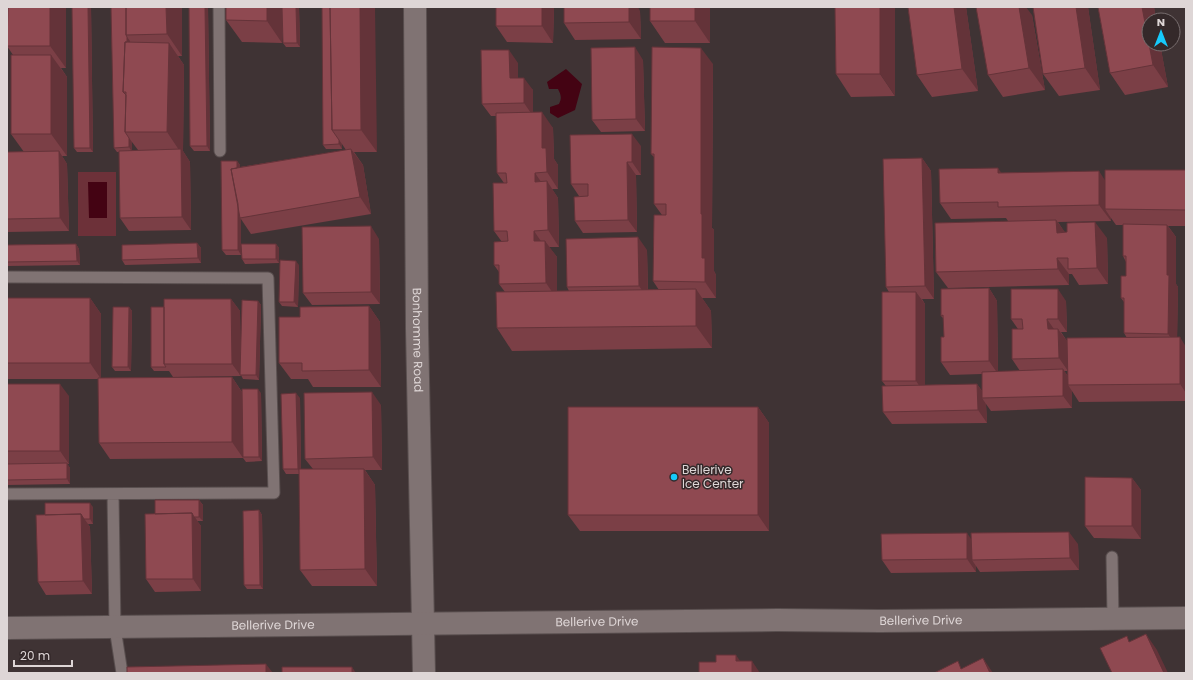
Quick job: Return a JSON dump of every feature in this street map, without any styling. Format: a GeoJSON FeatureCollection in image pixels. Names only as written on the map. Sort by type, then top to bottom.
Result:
{"type":"FeatureCollection","features":[{"type":"Feature","properties":{"kind":"street","name":"Bonhomme Road"},"geometry":{"type":"LineString","coordinates":[[415,7],[417,329],[424,673]]}},
{"type":"Feature","properties":{"kind":"street","name":"Bellerive Drive"},"geometry":{"type":"LineString","coordinates":[[7,628],[114,628],[423,623],[1186,618]]}},
{"type":"Feature","properties":{"kind":"lane"},"geometry":{"type":"LineString","coordinates":[[219,7],[220,152]]}},
{"type":"Feature","properties":{"kind":"lane"},"geometry":{"type":"LineString","coordinates":[[7,277],[268,278],[274,492],[7,494]]}},
{"type":"Feature","properties":{"kind":"lane"},"geometry":{"type":"LineString","coordinates":[[113,494],[114,628],[122,673]]}},
{"type":"Feature","properties":{"kind":"lane"},"geometry":{"type":"LineString","coordinates":[[1112,557],[1113,618]]}},
{"type":"Feature","properties":{"kind":"shaded area"},"geometry":{"type":"Polygon","coordinates":[[[566,69],[582,84],[575,110],[558,118],[550,113],[550,107],[559,104],[561,100],[560,95],[558,89],[549,89],[547,82],[566,69]]]}},
{"type":"Feature","properties":{"kind":"shaded area"},"geometry":{"type":"Polygon","coordinates":[[[78,172],[116,172],[116,236],[78,236],[78,172]]]}},
{"type":"Feature","properties":{"kind":"shaded area"},"geometry":{"type":"Polygon","coordinates":[[[88,182],[107,182],[107,218],[89,218],[88,182]]]}},
{"type":"Feature","properties":{"kind":"building"},"geometry":{"type":"Polygon","coordinates":[[[8,7],[50,7],[50,46],[7,46],[8,7]]]}},
{"type":"Feature","properties":{"kind":"building"},"geometry":{"type":"Polygon","coordinates":[[[72,7],[88,7],[90,148],[74,148],[72,7]]]}},
{"type":"Feature","properties":{"kind":"building"},"geometry":{"type":"Polygon","coordinates":[[[111,7],[126,7],[127,42],[125,42],[123,92],[126,95],[125,132],[129,138],[129,147],[114,148],[111,7]]]}},
{"type":"Feature","properties":{"kind":"building"},"geometry":{"type":"Polygon","coordinates":[[[126,7],[166,7],[167,34],[126,35],[126,7]]]}},
{"type":"Feature","properties":{"kind":"building"},"geometry":{"type":"Polygon","coordinates":[[[189,7],[205,7],[207,146],[190,146],[189,7]]]}},
{"type":"Feature","properties":{"kind":"building"},"geometry":{"type":"Polygon","coordinates":[[[226,7],[267,7],[267,21],[226,20],[226,7]]]}},
{"type":"Feature","properties":{"kind":"building"},"geometry":{"type":"Polygon","coordinates":[[[282,7],[296,7],[297,43],[283,43],[282,7]]]}},
{"type":"Feature","properties":{"kind":"building"},"geometry":{"type":"Polygon","coordinates":[[[322,7],[330,7],[332,130],[339,140],[339,144],[323,145],[322,7]]]}},
{"type":"Feature","properties":{"kind":"building"},"geometry":{"type":"Polygon","coordinates":[[[330,7],[360,7],[361,130],[332,130],[330,7]]]}},
{"type":"Feature","properties":{"kind":"building"},"geometry":{"type":"Polygon","coordinates":[[[496,7],[542,7],[542,26],[496,26],[496,7]]]}},
{"type":"Feature","properties":{"kind":"building"},"geometry":{"type":"Polygon","coordinates":[[[564,7],[629,7],[629,22],[564,23],[564,7]]]}},
{"type":"Feature","properties":{"kind":"building"},"geometry":{"type":"Polygon","coordinates":[[[650,7],[695,7],[695,21],[650,21],[650,7]]]}},
{"type":"Feature","properties":{"kind":"building"},"geometry":{"type":"Polygon","coordinates":[[[835,7],[880,7],[880,74],[836,74],[835,7]]]}},
{"type":"Feature","properties":{"kind":"building"},"geometry":{"type":"Polygon","coordinates":[[[908,7],[954,7],[962,69],[917,75],[908,7]]]}},
{"type":"Feature","properties":{"kind":"building"},"geometry":{"type":"Polygon","coordinates":[[[976,7],[1019,7],[1029,68],[988,75],[976,7]]]}},
{"type":"Feature","properties":{"kind":"building"},"geometry":{"type":"Polygon","coordinates":[[[1033,7],[1076,7],[1085,68],[1043,74],[1033,7]]]}},
{"type":"Feature","properties":{"kind":"building"},"geometry":{"type":"Polygon","coordinates":[[[1098,7],[1142,7],[1141,52],[1151,52],[1153,65],[1110,73],[1098,7]]]}},
{"type":"Feature","properties":{"kind":"building"},"geometry":{"type":"Polygon","coordinates":[[[125,42],[169,43],[167,132],[125,132],[126,92],[123,92],[125,42]]]}},
{"type":"Feature","properties":{"kind":"building"},"geometry":{"type":"Polygon","coordinates":[[[635,47],[636,119],[592,120],[591,48],[635,47]]]}},
{"type":"Feature","properties":{"kind":"building"},"geometry":{"type":"Polygon","coordinates":[[[652,47],[701,48],[701,214],[702,258],[705,258],[705,282],[653,281],[654,215],[666,215],[666,204],[654,204],[654,154],[651,154],[652,47]]]}},
{"type":"Feature","properties":{"kind":"building"},"geometry":{"type":"Polygon","coordinates":[[[481,50],[509,50],[510,78],[524,78],[524,103],[482,104],[481,50]]]}},
{"type":"Feature","properties":{"kind":"building"},"geometry":{"type":"Polygon","coordinates":[[[11,55],[51,55],[51,134],[11,134],[11,55]]]}},
{"type":"Feature","properties":{"kind":"building"},"geometry":{"type":"Polygon","coordinates":[[[542,112],[542,148],[546,148],[547,172],[535,173],[535,182],[547,181],[548,230],[534,231],[534,241],[545,241],[546,283],[499,284],[499,265],[494,265],[494,242],[508,241],[507,231],[494,231],[493,183],[507,183],[506,173],[497,173],[496,113],[542,112]]]}},
{"type":"Feature","properties":{"kind":"building"},"geometry":{"type":"Polygon","coordinates":[[[632,134],[632,162],[627,162],[628,220],[575,221],[574,197],[588,196],[588,184],[571,184],[570,135],[632,134]]]}},
{"type":"Feature","properties":{"kind":"building"},"geometry":{"type":"Polygon","coordinates":[[[181,149],[182,217],[120,218],[119,151],[181,149]]]}},
{"type":"Feature","properties":{"kind":"building"},"geometry":{"type":"Polygon","coordinates":[[[351,149],[360,197],[240,218],[231,169],[351,149]]]}},
{"type":"Feature","properties":{"kind":"building"},"geometry":{"type":"Polygon","coordinates":[[[59,151],[60,218],[7,219],[7,152],[59,151]]]}},
{"type":"Feature","properties":{"kind":"building"},"geometry":{"type":"Polygon","coordinates":[[[922,158],[925,286],[886,287],[883,159],[922,158]]]}},
{"type":"Feature","properties":{"kind":"building"},"geometry":{"type":"Polygon","coordinates":[[[221,161],[237,161],[237,168],[231,169],[238,204],[238,250],[222,250],[221,161]]]}},
{"type":"Feature","properties":{"kind":"building"},"geometry":{"type":"Polygon","coordinates":[[[998,168],[998,173],[1099,171],[1099,205],[998,207],[998,202],[940,203],[939,169],[998,168]]]}},
{"type":"Feature","properties":{"kind":"building"},"geometry":{"type":"Polygon","coordinates":[[[1105,170],[1186,170],[1186,210],[1105,209],[1105,170]]]}},
{"type":"Feature","properties":{"kind":"building"},"geometry":{"type":"Polygon","coordinates":[[[1056,220],[1057,233],[1067,232],[1067,223],[1095,222],[1097,268],[1068,269],[1068,258],[1057,258],[1058,269],[936,272],[935,223],[1056,220]]]}},
{"type":"Feature","properties":{"kind":"building"},"geometry":{"type":"Polygon","coordinates":[[[1123,224],[1167,225],[1167,275],[1169,275],[1168,334],[1124,333],[1124,298],[1121,298],[1121,276],[1126,276],[1126,256],[1123,256],[1123,224]]]}},
{"type":"Feature","properties":{"kind":"building"},"geometry":{"type":"Polygon","coordinates":[[[371,226],[371,292],[303,293],[302,227],[371,226]]]}},
{"type":"Feature","properties":{"kind":"building"},"geometry":{"type":"Polygon","coordinates":[[[638,237],[639,286],[567,287],[566,239],[638,237]]]}},
{"type":"Feature","properties":{"kind":"building"},"geometry":{"type":"Polygon","coordinates":[[[197,243],[198,258],[122,260],[122,245],[197,243]]]}},
{"type":"Feature","properties":{"kind":"building"},"geometry":{"type":"Polygon","coordinates":[[[76,244],[77,261],[7,262],[7,245],[76,244]]]}},
{"type":"Feature","properties":{"kind":"building"},"geometry":{"type":"Polygon","coordinates":[[[241,244],[276,244],[276,259],[242,259],[241,244]]]}},
{"type":"Feature","properties":{"kind":"building"},"geometry":{"type":"Polygon","coordinates":[[[280,260],[296,261],[294,302],[279,302],[280,260]]]}},
{"type":"Feature","properties":{"kind":"building"},"geometry":{"type":"Polygon","coordinates":[[[989,288],[989,361],[941,362],[941,337],[944,337],[943,315],[941,316],[941,289],[989,288]]]}},
{"type":"Feature","properties":{"kind":"building"},"geometry":{"type":"Polygon","coordinates":[[[696,289],[696,326],[497,328],[496,292],[696,289]]]}},
{"type":"Feature","properties":{"kind":"building"},"geometry":{"type":"Polygon","coordinates":[[[1011,289],[1058,289],[1058,319],[1047,319],[1048,329],[1058,329],[1059,358],[1012,359],[1012,329],[1023,329],[1022,319],[1011,319],[1011,289]]]}},
{"type":"Feature","properties":{"kind":"building"},"geometry":{"type":"Polygon","coordinates":[[[882,292],[916,292],[916,381],[882,381],[882,292]]]}},
{"type":"Feature","properties":{"kind":"building"},"geometry":{"type":"Polygon","coordinates":[[[7,298],[90,298],[90,363],[7,363],[7,298]]]}},
{"type":"Feature","properties":{"kind":"building"},"geometry":{"type":"Polygon","coordinates":[[[164,299],[231,299],[232,364],[164,364],[164,299]]]}},
{"type":"Feature","properties":{"kind":"building"},"geometry":{"type":"Polygon","coordinates":[[[242,300],[258,301],[256,375],[240,375],[242,300]]]}},
{"type":"Feature","properties":{"kind":"building"},"geometry":{"type":"Polygon","coordinates":[[[369,306],[369,370],[302,371],[302,363],[279,363],[279,317],[300,317],[300,307],[369,306]]]}},
{"type":"Feature","properties":{"kind":"building"},"geometry":{"type":"Polygon","coordinates":[[[113,307],[129,307],[128,367],[112,367],[113,307]]]}},
{"type":"Feature","properties":{"kind":"building"},"geometry":{"type":"Polygon","coordinates":[[[151,307],[164,307],[164,364],[166,367],[151,367],[151,307]]]}},
{"type":"Feature","properties":{"kind":"building"},"geometry":{"type":"Polygon","coordinates":[[[1180,337],[1180,384],[1068,385],[1067,338],[1180,337]]]}},
{"type":"Feature","properties":{"kind":"building"},"geometry":{"type":"Polygon","coordinates":[[[1063,369],[1063,396],[982,398],[982,372],[1063,369]]]}},
{"type":"Feature","properties":{"kind":"building"},"geometry":{"type":"Polygon","coordinates":[[[232,377],[232,442],[99,443],[98,378],[232,377]]]}},
{"type":"Feature","properties":{"kind":"building"},"geometry":{"type":"Polygon","coordinates":[[[7,384],[60,384],[60,451],[7,451],[7,384]]]}},
{"type":"Feature","properties":{"kind":"building"},"geometry":{"type":"Polygon","coordinates":[[[977,384],[978,410],[883,412],[882,386],[977,384]]]}},
{"type":"Feature","properties":{"kind":"building"},"geometry":{"type":"Polygon","coordinates":[[[242,389],[258,389],[259,457],[243,457],[242,389]]]}},
{"type":"Feature","properties":{"kind":"building"},"geometry":{"type":"Polygon","coordinates":[[[372,392],[373,457],[305,459],[304,393],[372,392]]]}},
{"type":"Feature","properties":{"kind":"building"},"geometry":{"type":"Polygon","coordinates":[[[296,393],[298,469],[283,469],[281,394],[296,393]]]}},
{"type":"Feature","properties":{"kind":"building","name":"Bellerive Ice Center"},"geometry":{"type":"Polygon","coordinates":[[[568,407],[758,407],[758,515],[568,515],[568,407]]]}},
{"type":"Feature","properties":{"kind":"building"},"geometry":{"type":"Polygon","coordinates":[[[67,463],[67,479],[7,480],[7,464],[67,463]]]}},
{"type":"Feature","properties":{"kind":"building"},"geometry":{"type":"Polygon","coordinates":[[[299,469],[364,469],[365,569],[300,570],[299,469]]]}},
{"type":"Feature","properties":{"kind":"building"},"geometry":{"type":"Polygon","coordinates":[[[1085,477],[1132,478],[1132,526],[1085,526],[1085,477]]]}},
{"type":"Feature","properties":{"kind":"building"},"geometry":{"type":"Polygon","coordinates":[[[155,500],[199,500],[199,517],[194,517],[192,513],[155,514],[155,500]]]}},
{"type":"Feature","properties":{"kind":"building"},"geometry":{"type":"Polygon","coordinates":[[[45,503],[90,503],[90,519],[84,519],[81,514],[45,515],[45,503]]]}},
{"type":"Feature","properties":{"kind":"building"},"geometry":{"type":"Polygon","coordinates":[[[259,510],[260,585],[244,585],[243,511],[259,510]]]}},
{"type":"Feature","properties":{"kind":"building"},"geometry":{"type":"Polygon","coordinates":[[[192,513],[193,579],[146,579],[145,514],[192,513]]]}},
{"type":"Feature","properties":{"kind":"building"},"geometry":{"type":"Polygon","coordinates":[[[81,514],[83,581],[38,582],[36,515],[81,514]]]}},
{"type":"Feature","properties":{"kind":"building"},"geometry":{"type":"Polygon","coordinates":[[[1069,532],[1070,558],[972,560],[971,533],[1069,532]]]}},
{"type":"Feature","properties":{"kind":"building"},"geometry":{"type":"Polygon","coordinates":[[[967,533],[967,559],[882,560],[881,534],[967,533]]]}},
{"type":"Feature","properties":{"kind":"building"},"geometry":{"type":"Polygon","coordinates":[[[1146,634],[1164,673],[1112,673],[1100,648],[1127,636],[1129,642],[1146,634]]]}},
{"type":"Feature","properties":{"kind":"building"},"geometry":{"type":"Polygon","coordinates":[[[716,655],[736,655],[736,661],[752,661],[752,673],[699,673],[699,662],[716,662],[716,655]]]}},
{"type":"Feature","properties":{"kind":"building"},"geometry":{"type":"Polygon","coordinates":[[[983,658],[990,673],[934,673],[958,661],[961,669],[983,658]]]}},
{"type":"Feature","properties":{"kind":"building"},"geometry":{"type":"Polygon","coordinates":[[[266,664],[266,673],[127,673],[127,667],[266,664]]]}},
{"type":"Feature","properties":{"kind":"building"},"geometry":{"type":"Polygon","coordinates":[[[282,667],[352,667],[352,673],[282,673],[282,667]]]}},
{"type":"Feature","properties":{"kind":"place","name":"Bellerive Ice Center"},"geometry":{"type":"Point","coordinates":[674,477]}}]}
